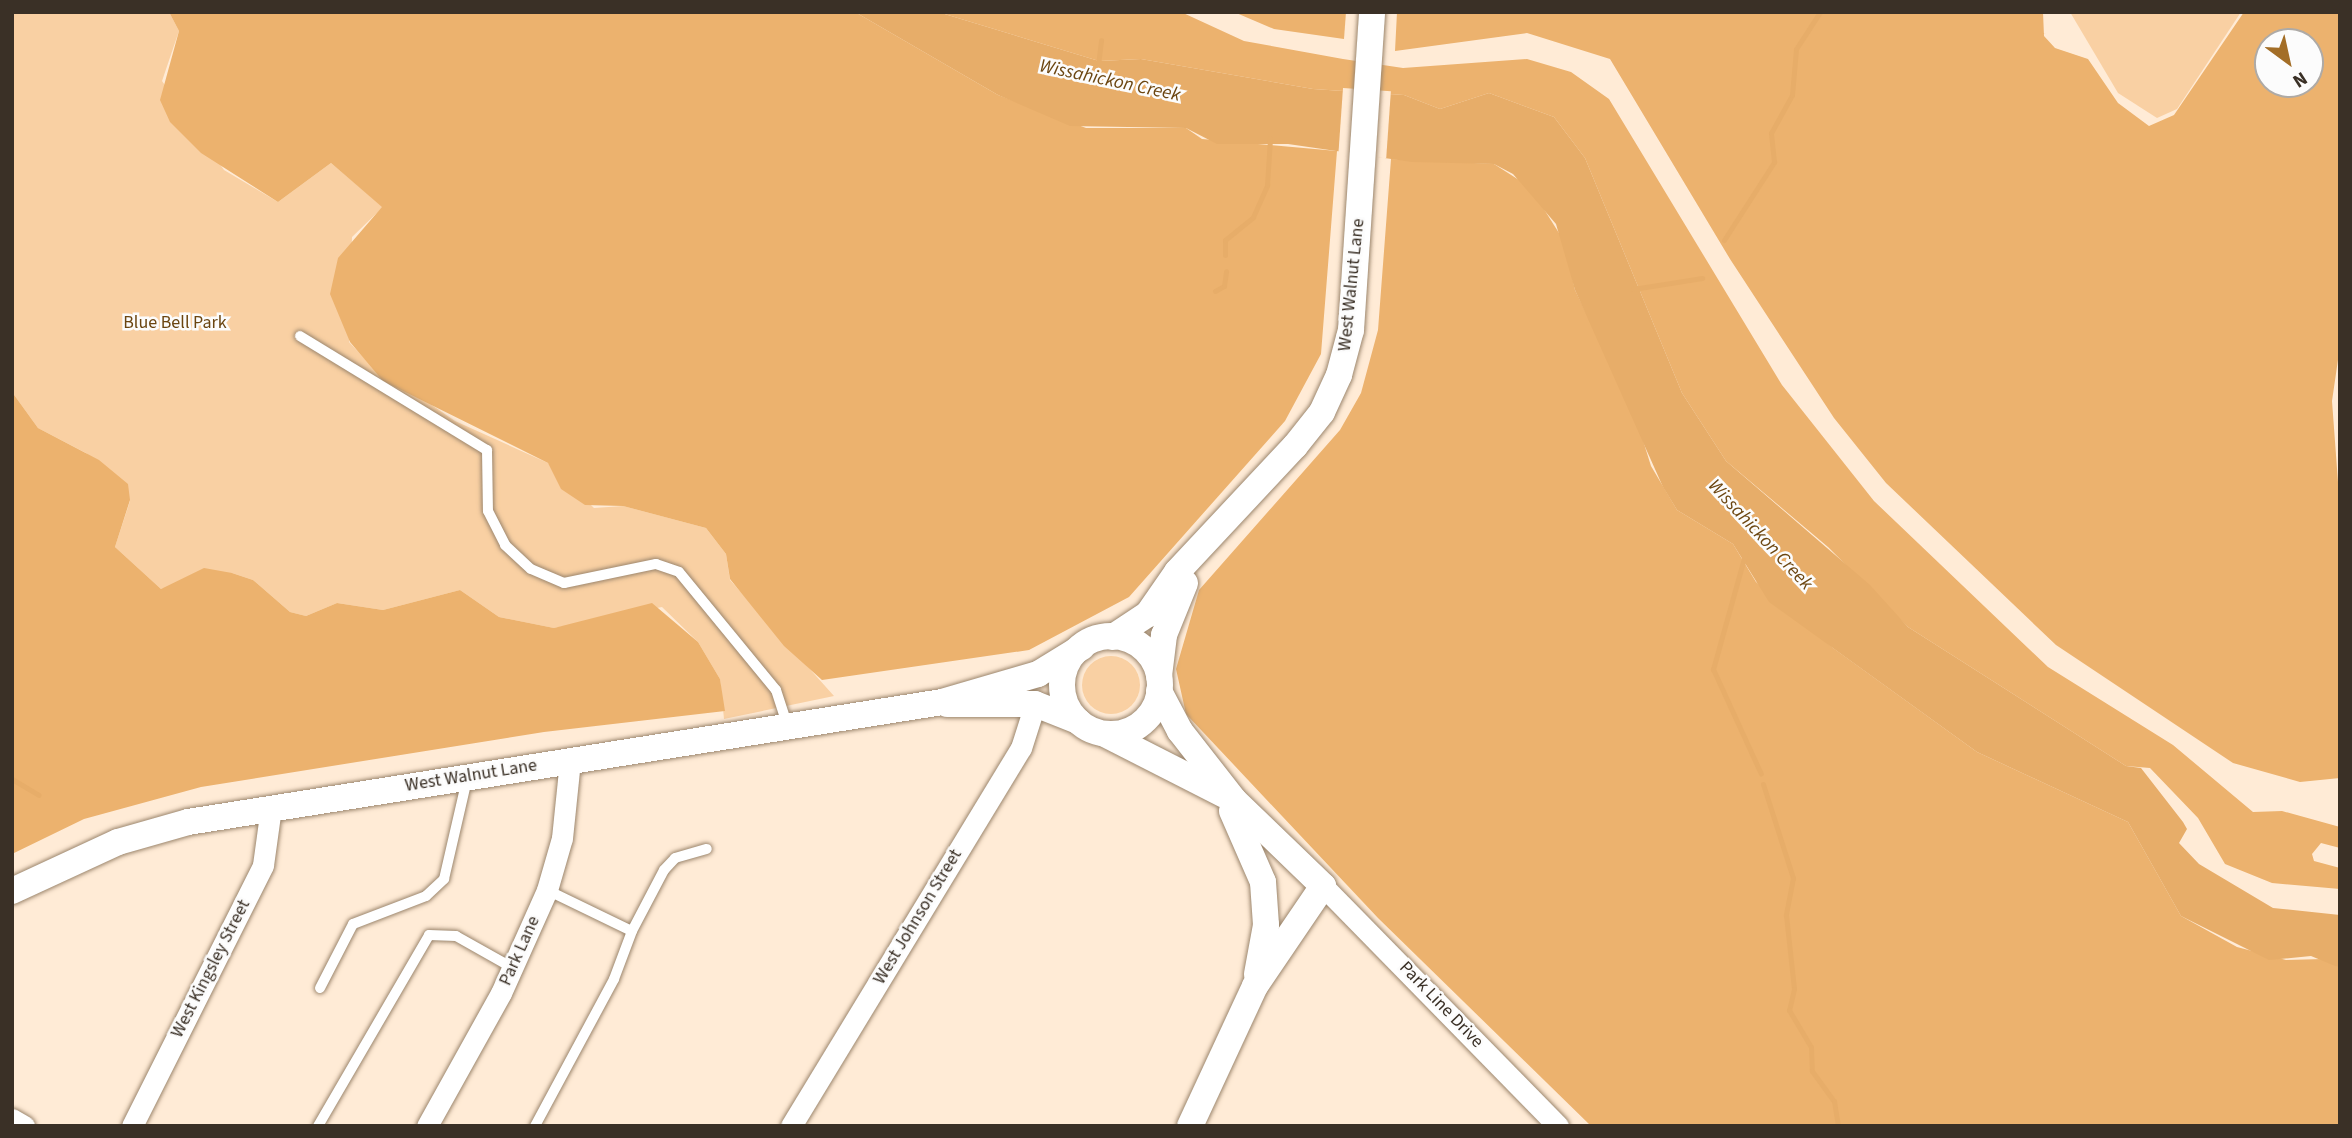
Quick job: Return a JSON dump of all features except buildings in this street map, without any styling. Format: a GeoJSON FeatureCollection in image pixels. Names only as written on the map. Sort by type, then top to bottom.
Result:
{"type":"FeatureCollection","features":[{"type":"Feature","properties":{"kind":"street","name":"West Walnut Lane"},"geometry":{"type":"LineString","coordinates":[[1113,637],[1139,622],[1322,412],[1351,330],[1371,12]]}},
{"type":"Feature","properties":{"kind":"street","name":"West Walnut Lane"},"geometry":{"type":"LineString","coordinates":[[1159,685],[1167,625],[1202,551]]}},
{"type":"Feature","properties":{"kind":"street"},"geometry":{"type":"LineString","coordinates":[[1190,1126],[1255,986],[1323,886],[1234,800],[1180,731],[1148,653],[1113,637],[1082,647],[1062,682],[1077,721],[1234,800]]}},
{"type":"Feature","properties":{"kind":"street","name":"West Walnut Lane"},"geometry":{"type":"LineString","coordinates":[[12,891],[118,842],[271,807],[942,702],[1038,674],[1082,647]]}},
{"type":"Feature","properties":{"kind":"street"},"geometry":{"type":"LineString","coordinates":[[1105,734],[1137,727],[1159,685]]}},
{"type":"Feature","properties":{"kind":"street","name":"West Walnut Lane"},"geometry":{"type":"LineString","coordinates":[[942,702],[968,708],[1035,704],[1077,721]]}},
{"type":"Feature","properties":{"kind":"street","name":"West Johnson Street"},"geometry":{"type":"LineString","coordinates":[[791,1126],[1021,748],[1035,704]]}},
{"type":"Feature","properties":{"kind":"street","name":"Park Lane"},"geometry":{"type":"LineString","coordinates":[[427,1126],[513,968],[547,890],[562,838],[570,761]]}},
{"type":"Feature","properties":{"kind":"street"},"geometry":{"type":"LineString","coordinates":[[1202,782],[1241,826],[1263,882],[1266,925],[1255,986]]}},
{"type":"Feature","properties":{"kind":"street","name":"West Kingsley Street"},"geometry":{"type":"LineString","coordinates":[[132,1126],[263,865],[271,807]]}},
{"type":"Feature","properties":{"kind":"street","name":"Park Line Drive"},"geometry":{"type":"LineString","coordinates":[[1323,886],[1558,1126]]}},
{"type":"Feature","properties":{"kind":"street"},"geometry":{"type":"LineString","coordinates":[[12,1119],[24,1126]]}},
{"type":"Feature","properties":{"kind":"lane"},"geometry":{"type":"LineString","coordinates":[[300,336],[487,450],[488,511],[505,545],[531,569],[564,583],[656,564],[679,572],[776,690],[788,727]]}},
{"type":"Feature","properties":{"kind":"lane"},"geometry":{"type":"LineString","coordinates":[[320,988],[353,924],[426,896],[444,879],[467,777]]}},
{"type":"Feature","properties":{"kind":"lane"},"geometry":{"type":"LineString","coordinates":[[535,1126],[614,979],[632,931],[670,864],[707,849]]}},
{"type":"Feature","properties":{"kind":"lane"},"geometry":{"type":"LineString","coordinates":[[547,890],[632,931]]}},
{"type":"Feature","properties":{"kind":"lane"},"geometry":{"type":"LineString","coordinates":[[318,1126],[429,935],[456,936],[513,968]]}},
{"type":"Feature","properties":{"kind":"green space","name":"Blue Bell Park"},"geometry":{"type":"Polygon","coordinates":[[[12,12],[169,12],[179,31],[162,81],[224,170],[278,202],[331,163],[383,207],[352,237],[349,342],[365,359],[455,421],[548,463],[594,508],[623,506],[706,528],[726,554],[730,580],[834,696],[724,719],[720,679],[698,642],[662,607],[554,628],[499,617],[460,590],[383,610],[337,603],[306,616],[290,612],[253,580],[232,573],[161,589],[115,547],[130,501],[86,453],[38,428],[12,392],[12,12]]]}},
{"type":"Feature","properties":{"kind":"green space"},"geometry":{"type":"Polygon","coordinates":[[[2070,12],[2241,12],[2177,109],[2157,118],[2118,93],[2070,12]]]}},
{"type":"Feature","properties":{"kind":"green space"},"geometry":{"type":"Polygon","coordinates":[[[1105,656],[1117,656],[1132,664],[1140,679],[1140,691],[1132,706],[1117,714],[1105,714],[1090,706],[1082,691],[1082,679],[1090,664],[1105,656]]]}},
{"type":"Feature","properties":{"kind":"shaded area"},"geometry":{"type":"Polygon","coordinates":[[[169,12],[855,12],[998,95],[1086,128],[1186,128],[1202,139],[1337,151],[1321,354],[1285,421],[1129,597],[1029,650],[822,680],[784,646],[730,579],[726,554],[706,528],[623,506],[585,505],[561,489],[548,463],[383,381],[350,342],[330,294],[338,258],[382,207],[331,163],[278,202],[201,153],[170,122],[160,100],[179,31],[169,12]]]}},
{"type":"Feature","properties":{"kind":"shaded area"},"geometry":{"type":"Polygon","coordinates":[[[938,12],[1181,12],[1244,41],[1343,59],[1403,68],[1527,59],[1571,72],[1609,99],[1782,385],[1874,501],[2048,667],[2173,745],[2253,812],[2282,811],[2340,827],[2340,848],[2321,843],[2312,854],[2314,861],[2340,868],[2340,889],[2272,883],[2225,864],[2198,818],[2150,768],[2126,766],[1908,627],[1828,547],[1726,461],[1682,393],[1585,158],[1554,117],[1489,93],[1440,109],[1404,95],[1313,89],[1141,59],[1099,61],[938,12]]]}},
{"type":"Feature","properties":{"kind":"shaded area"},"geometry":{"type":"Polygon","coordinates":[[[1234,12],[1346,12],[1344,39],[1274,29],[1234,12]]]}},
{"type":"Feature","properties":{"kind":"shaded area"},"geometry":{"type":"Polygon","coordinates":[[[1397,12],[2043,12],[2044,36],[2055,48],[2088,59],[2118,103],[2149,126],[2174,115],[2244,12],[2340,12],[2340,346],[2332,401],[2340,509],[2340,778],[2300,782],[2233,763],[2056,645],[1886,483],[1834,418],[1730,259],[1610,59],[1527,33],[1395,51],[1397,12]]]}},
{"type":"Feature","properties":{"kind":"shaded area"},"geometry":{"type":"Polygon","coordinates":[[[1391,159],[1494,164],[1530,187],[1564,241],[1575,290],[1635,415],[1651,466],[1677,510],[1733,544],[1756,582],[1833,648],[1977,752],[2128,822],[2181,916],[2237,947],[2286,960],[2324,959],[2340,968],[2340,1126],[1591,1126],[1378,918],[1186,714],[1176,669],[1199,590],[1340,430],[1361,393],[1378,330],[1391,159]]]}},
{"type":"Feature","properties":{"kind":"shaded area"},"geometry":{"type":"Polygon","coordinates":[[[12,392],[38,428],[99,460],[128,484],[130,500],[115,547],[161,589],[204,568],[232,573],[253,580],[290,612],[306,616],[337,603],[383,610],[460,590],[499,617],[554,628],[652,603],[698,642],[720,679],[725,711],[544,732],[201,787],[84,819],[12,854],[12,392]]]}},
{"type":"Feature","properties":{"kind":"water","name":"Wissahickon Creek"},"geometry":{"type":"Polygon","coordinates":[[[855,12],[938,12],[1099,61],[1141,59],[1313,89],[1404,95],[1440,109],[1489,93],[1554,117],[1585,158],[1682,393],[1726,461],[1870,585],[1908,627],[2126,766],[2141,768],[2183,822],[2187,829],[2179,843],[2199,864],[2273,908],[2340,915],[2340,968],[2311,956],[2269,960],[2181,916],[2128,822],[1977,752],[1769,602],[1733,544],[1677,510],[1663,487],[1575,290],[1556,224],[1513,174],[1494,164],[1412,162],[1288,144],[1217,144],[1186,128],[1070,126],[998,95],[855,12]]]}},
{"type":"Feature","properties":{"kind":"pier"},"geometry":{"type":"Polygon","coordinates":[[[1343,88],[1391,91],[1386,158],[1338,155],[1343,88]]]}},
{"type":"Feature","properties":{"kind":"waterway"},"geometry":{"type":"LineString","coordinates":[[1724,240],[1774,162],[1771,133],[1792,95],[1796,49],[1820,12]]}},
{"type":"Feature","properties":{"kind":"waterway","name":"Wissahickon Creek"},"geometry":{"type":"LineString","coordinates":[[1098,65],[1101,40]]}},
{"type":"Feature","properties":{"kind":"waterway"},"geometry":{"type":"LineString","coordinates":[[1225,255],[1225,240],[1253,217],[1267,185],[1270,138]]}},
{"type":"Feature","properties":{"kind":"waterway"},"geometry":{"type":"LineString","coordinates":[[1215,291],[1224,286],[1226,271]]}},
{"type":"Feature","properties":{"kind":"waterway"},"geometry":{"type":"LineString","coordinates":[[1633,289],[1702,278]]}},
{"type":"Feature","properties":{"kind":"waterway"},"geometry":{"type":"LineString","coordinates":[[1746,551],[1713,669],[1761,774]]}},
{"type":"Feature","properties":{"kind":"waterway"},"geometry":{"type":"LineString","coordinates":[[12,779],[39,795]]}},
{"type":"Feature","properties":{"kind":"waterway"},"geometry":{"type":"LineString","coordinates":[[1763,784],[1793,878],[1786,915],[1794,989],[1789,1010],[1811,1047],[1812,1071],[1834,1101],[1838,1126]]}}]}
